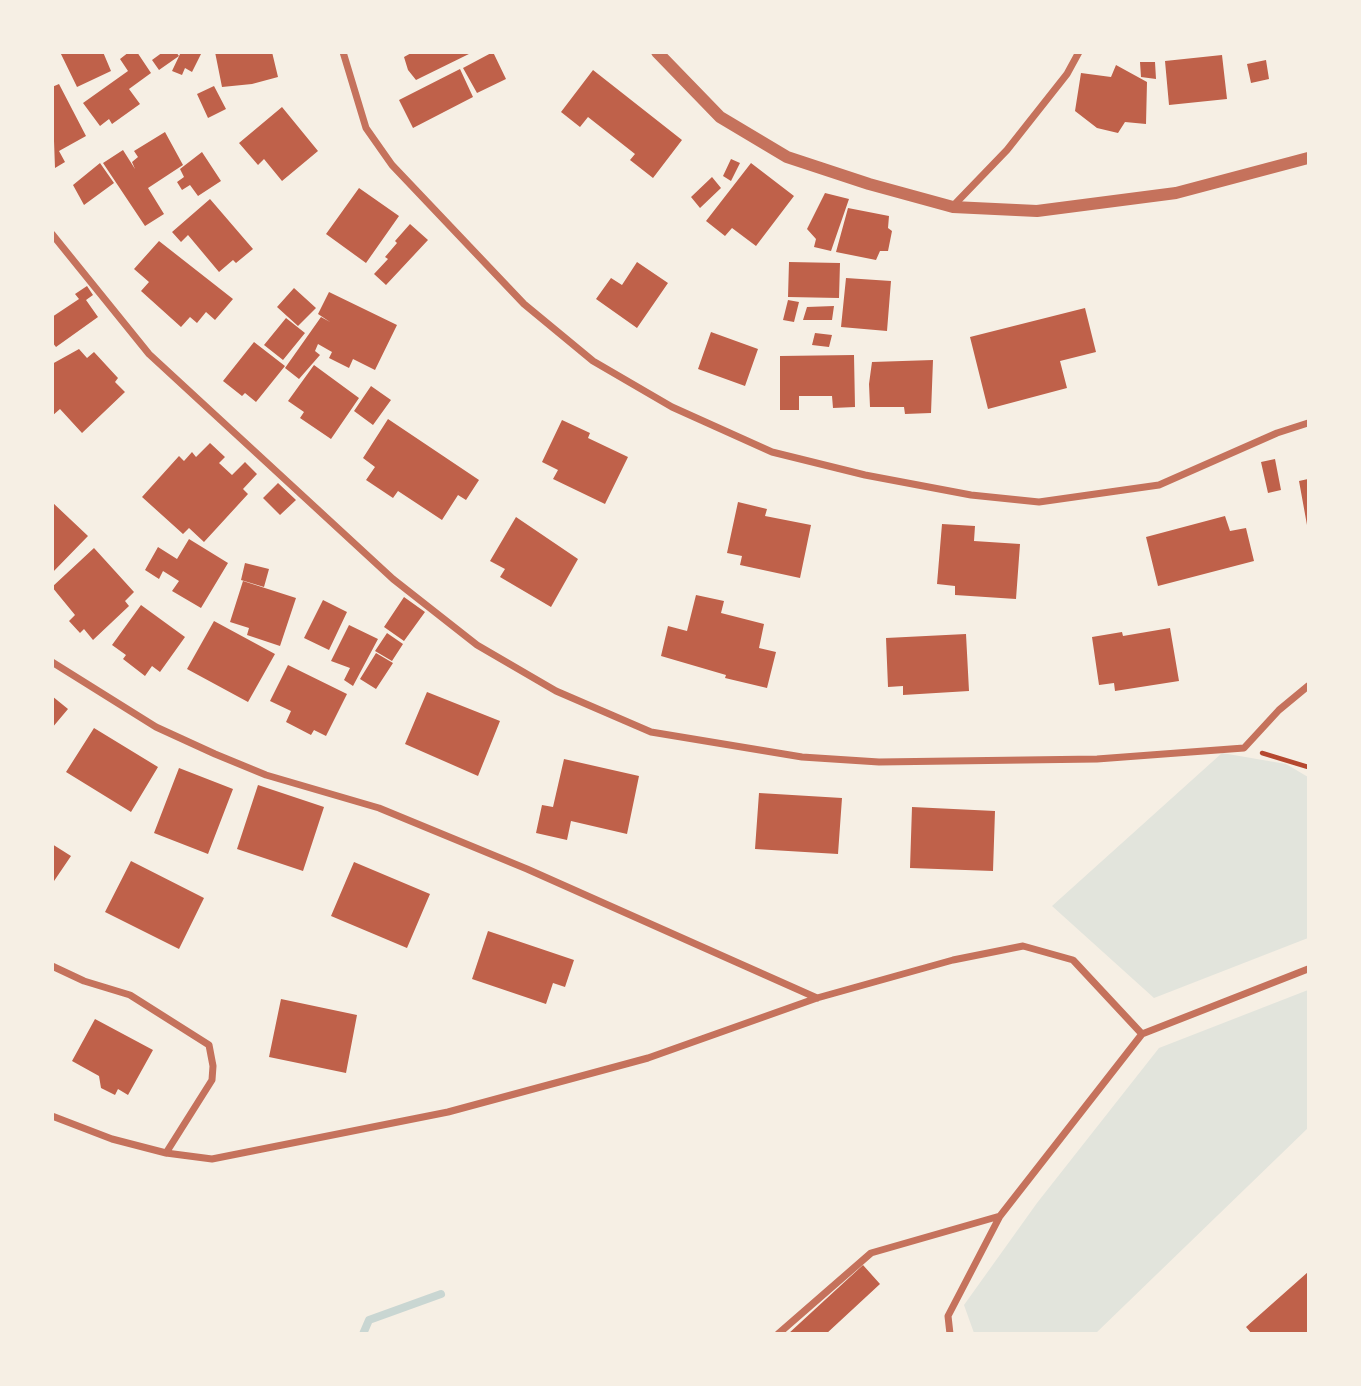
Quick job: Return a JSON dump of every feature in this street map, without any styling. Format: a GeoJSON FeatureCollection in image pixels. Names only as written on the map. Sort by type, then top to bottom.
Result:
{"type":"FeatureCollection","features":[{"type":"Feature","properties":{"kind":"street"},"geometry":{"type":"LineString","coordinates":[[343,52],[366,128],[392,165],[524,304],[593,361],[673,407],[772,452],[865,475],[971,495],[1039,502],[1159,485],[1278,433],[1308,424]]}},
{"type":"Feature","properties":{"kind":"street"},"geometry":{"type":"LineString","coordinates":[[657,52],[720,117],[787,157],[953,207],[1037,211],[1163,194],[1308,158]]}},
{"type":"Feature","properties":{"kind":"street"},"geometry":{"type":"LineString","coordinates":[[953,207],[1007,150],[1067,74],[1079,52]]}},
{"type":"Feature","properties":{"kind":"street"},"geometry":{"type":"LineString","coordinates":[[52,234],[149,354],[393,579],[477,645],[556,691],[652,733],[802,757],[879,762],[1097,759],[1244,748],[1279,710],[1308,687]]}},
{"type":"Feature","properties":{"kind":"street"},"geometry":{"type":"LineString","coordinates":[[52,662],[156,727],[215,754],[266,775],[379,808],[527,869],[817,998]]}},
{"type":"Feature","properties":{"kind":"street"},"geometry":{"type":"LineString","coordinates":[[52,1116],[111,1139],[166,1153],[212,1159],[448,1112],[648,1058],[817,998],[953,960],[1023,946],[1073,960],[1142,1034]]}},
{"type":"Feature","properties":{"kind":"street"},"geometry":{"type":"LineString","coordinates":[[52,966],[84,981],[130,995],[209,1045],[214,1066],[212,1080],[166,1153]]}},
{"type":"Feature","properties":{"kind":"street"},"geometry":{"type":"LineString","coordinates":[[950,1334],[948,1316],[1000,1216],[1142,1034],[1308,969]]}},
{"type":"Feature","properties":{"kind":"street"},"geometry":{"type":"LineString","coordinates":[[778,1334],[871,1253],[1000,1216]]}},
{"type":"Feature","properties":{"kind":"path"},"geometry":{"type":"LineString","coordinates":[[1244,748],[1308,766]]}},
{"type":"Feature","properties":{"kind":"shaded area"},"geometry":{"type":"Polygon","coordinates":[[[1222,753],[1286,764],[1308,777],[1308,938],[1154,998],[1052,906],[1222,753]]]}},
{"type":"Feature","properties":{"kind":"shaded area"},"geometry":{"type":"Polygon","coordinates":[[[1308,990],[1308,1128],[1096,1333],[974,1333],[964,1305],[1037,1203],[1159,1048],[1308,990]]]}},
{"type":"Feature","properties":{"kind":"building"},"geometry":{"type":"Polygon","coordinates":[[[60,52],[103,52],[111,71],[77,87],[60,52]]]}},
{"type":"Feature","properties":{"kind":"building"},"geometry":{"type":"Polygon","coordinates":[[[129,52],[137,52],[151,73],[129,89],[140,104],[112,124],[109,119],[100,126],[83,103],[128,71],[120,59],[129,52]]]}},
{"type":"Feature","properties":{"kind":"building"},"geometry":{"type":"Polygon","coordinates":[[[163,52],[176,52],[179,56],[159,70],[152,60],[163,52]]]}},
{"type":"Feature","properties":{"kind":"building"},"geometry":{"type":"Polygon","coordinates":[[[181,52],[202,52],[192,72],[185,68],[182,75],[172,71],[181,52]]]}},
{"type":"Feature","properties":{"kind":"building"},"geometry":{"type":"Polygon","coordinates":[[[215,52],[272,52],[278,77],[252,84],[222,87],[215,52]]]}},
{"type":"Feature","properties":{"kind":"building"},"geometry":{"type":"Polygon","coordinates":[[[413,52],[473,52],[416,80],[408,70],[404,57],[413,52]]]}},
{"type":"Feature","properties":{"kind":"building"},"geometry":{"type":"Polygon","coordinates":[[[493,52],[506,79],[477,93],[463,68],[493,52]]]}},
{"type":"Feature","properties":{"kind":"building"},"geometry":{"type":"Polygon","coordinates":[[[1222,55],[1227,99],[1169,105],[1165,61],[1222,55]]]}},
{"type":"Feature","properties":{"kind":"building"},"geometry":{"type":"Polygon","coordinates":[[[1266,60],[1269,79],[1251,83],[1247,64],[1266,60]]]}},
{"type":"Feature","properties":{"kind":"building"},"geometry":{"type":"Polygon","coordinates":[[[1140,62],[1155,62],[1156,79],[1141,77],[1140,62]]]}},
{"type":"Feature","properties":{"kind":"building"},"geometry":{"type":"Polygon","coordinates":[[[1116,65],[1147,82],[1146,124],[1125,122],[1118,133],[1097,128],[1075,111],[1081,73],[1111,77],[1116,65]]]}},
{"type":"Feature","properties":{"kind":"building"},"geometry":{"type":"Polygon","coordinates":[[[460,69],[473,97],[413,128],[399,100],[460,69]]]}},
{"type":"Feature","properties":{"kind":"building"},"geometry":{"type":"Polygon","coordinates":[[[593,70],[682,140],[653,178],[630,160],[635,154],[588,117],[580,127],[561,112],[593,70]]]}},
{"type":"Feature","properties":{"kind":"building"},"geometry":{"type":"Polygon","coordinates":[[[59,84],[86,136],[59,151],[65,162],[55,168],[52,87],[59,84]]]}},
{"type":"Feature","properties":{"kind":"building"},"geometry":{"type":"Polygon","coordinates":[[[214,86],[226,109],[208,118],[197,94],[214,86]]]}},
{"type":"Feature","properties":{"kind":"building"},"geometry":{"type":"Polygon","coordinates":[[[282,107],[318,151],[282,181],[264,159],[258,165],[239,143],[282,107]]]}},
{"type":"Feature","properties":{"kind":"building"},"geometry":{"type":"Polygon","coordinates":[[[165,132],[183,165],[148,188],[164,214],[145,226],[103,163],[123,150],[135,169],[132,162],[138,157],[134,151],[165,132]]]}},
{"type":"Feature","properties":{"kind":"building"},"geometry":{"type":"Polygon","coordinates":[[[202,152],[221,181],[198,196],[190,185],[182,190],[177,182],[184,177],[180,169],[202,152]]]}},
{"type":"Feature","properties":{"kind":"building"},"geometry":{"type":"Polygon","coordinates":[[[731,159],[740,163],[731,181],[723,176],[731,159]]]}},
{"type":"Feature","properties":{"kind":"building"},"geometry":{"type":"Polygon","coordinates":[[[100,163],[114,183],[84,205],[73,185],[100,163]]]}},
{"type":"Feature","properties":{"kind":"building"},"geometry":{"type":"Polygon","coordinates":[[[751,163],[794,196],[756,246],[732,228],[725,236],[706,221],[751,163]]]}},
{"type":"Feature","properties":{"kind":"building"},"geometry":{"type":"Polygon","coordinates":[[[712,177],[721,188],[700,208],[691,197],[712,177]]]}},
{"type":"Feature","properties":{"kind":"building"},"geometry":{"type":"Polygon","coordinates":[[[359,188],[399,216],[366,263],[326,234],[359,188]]]}},
{"type":"Feature","properties":{"kind":"building"},"geometry":{"type":"Polygon","coordinates":[[[825,193],[849,199],[831,251],[814,247],[816,239],[807,229],[825,193]]]}},
{"type":"Feature","properties":{"kind":"building"},"geometry":{"type":"Polygon","coordinates":[[[210,199],[253,249],[219,272],[188,235],[181,242],[172,232],[210,199]]]}},
{"type":"Feature","properties":{"kind":"building"},"geometry":{"type":"Polygon","coordinates":[[[848,208],[889,216],[888,228],[892,231],[888,251],[880,251],[876,260],[836,252],[848,208]]]}},
{"type":"Feature","properties":{"kind":"building"},"geometry":{"type":"Polygon","coordinates":[[[410,224],[428,240],[386,285],[374,274],[388,259],[385,257],[397,243],[395,241],[410,224]]]}},
{"type":"Feature","properties":{"kind":"building"},"geometry":{"type":"Polygon","coordinates":[[[159,241],[233,299],[215,320],[206,312],[197,323],[190,317],[181,327],[141,291],[149,282],[134,269],[159,241]]]}},
{"type":"Feature","properties":{"kind":"building"},"geometry":{"type":"Polygon","coordinates":[[[637,262],[668,283],[637,328],[596,299],[611,278],[622,285],[637,262]]]}},
{"type":"Feature","properties":{"kind":"building"},"geometry":{"type":"Polygon","coordinates":[[[789,262],[840,263],[839,298],[788,297],[789,262]]]}},
{"type":"Feature","properties":{"kind":"building"},"geometry":{"type":"Polygon","coordinates":[[[846,278],[891,281],[887,331],[841,327],[846,278]]]}},
{"type":"Feature","properties":{"kind":"building"},"geometry":{"type":"Polygon","coordinates":[[[87,286],[93,295],[86,300],[98,317],[56,347],[52,342],[52,317],[79,299],[75,294],[87,286]]]}},
{"type":"Feature","properties":{"kind":"building"},"geometry":{"type":"Polygon","coordinates":[[[294,288],[316,308],[298,326],[277,307],[294,288]]]}},
{"type":"Feature","properties":{"kind":"building"},"geometry":{"type":"Polygon","coordinates":[[[329,292],[397,325],[375,370],[353,359],[349,368],[329,358],[332,352],[318,344],[315,351],[320,355],[299,379],[285,368],[321,317],[330,322],[318,314],[329,292]]]}},
{"type":"Feature","properties":{"kind":"building"},"geometry":{"type":"Polygon","coordinates":[[[788,300],[799,302],[794,322],[783,320],[788,300]]]}},
{"type":"Feature","properties":{"kind":"building"},"geometry":{"type":"Polygon","coordinates":[[[834,306],[832,320],[803,320],[807,307],[834,306]]]}},
{"type":"Feature","properties":{"kind":"building"},"geometry":{"type":"Polygon","coordinates":[[[1085,308],[1096,352],[1060,361],[1067,388],[988,409],[970,337],[1085,308]]]}},
{"type":"Feature","properties":{"kind":"building"},"geometry":{"type":"Polygon","coordinates":[[[286,318],[305,333],[283,360],[264,345],[286,318]]]}},
{"type":"Feature","properties":{"kind":"building"},"geometry":{"type":"Polygon","coordinates":[[[711,332],[758,349],[745,386],[698,369],[711,332]]]}},
{"type":"Feature","properties":{"kind":"building"},"geometry":{"type":"Polygon","coordinates":[[[815,333],[832,335],[829,347],[812,345],[815,333]]]}},
{"type":"Feature","properties":{"kind":"building"},"geometry":{"type":"Polygon","coordinates":[[[254,342],[285,366],[256,402],[245,393],[242,396],[223,381],[254,342]]]}},
{"type":"Feature","properties":{"kind":"building"},"geometry":{"type":"Polygon","coordinates":[[[79,349],[87,358],[94,352],[118,378],[115,382],[125,392],[82,433],[60,409],[52,416],[52,364],[79,349]]]}},
{"type":"Feature","properties":{"kind":"building"},"geometry":{"type":"Polygon","coordinates":[[[854,355],[855,407],[833,408],[832,396],[799,396],[799,410],[780,410],[780,356],[854,355]]]}},
{"type":"Feature","properties":{"kind":"building"},"geometry":{"type":"Polygon","coordinates":[[[933,360],[931,413],[905,414],[904,407],[870,407],[872,362],[933,360]]]}},
{"type":"Feature","properties":{"kind":"building"},"geometry":{"type":"Polygon","coordinates":[[[314,365],[359,398],[331,439],[300,418],[304,412],[288,401],[314,365]]]}},
{"type":"Feature","properties":{"kind":"building"},"geometry":{"type":"Polygon","coordinates":[[[371,386],[391,400],[373,425],[354,411],[371,386]]]}},
{"type":"Feature","properties":{"kind":"building"},"geometry":{"type":"Polygon","coordinates":[[[388,419],[479,480],[466,500],[458,495],[442,520],[398,491],[393,498],[366,480],[375,467],[363,458],[388,419]]]}},
{"type":"Feature","properties":{"kind":"building"},"geometry":{"type":"Polygon","coordinates":[[[562,420],[590,433],[588,438],[628,457],[605,504],[553,479],[558,470],[542,462],[562,420]]]}},
{"type":"Feature","properties":{"kind":"building"},"geometry":{"type":"Polygon","coordinates":[[[210,443],[225,457],[219,463],[232,475],[245,462],[257,474],[243,489],[248,494],[204,542],[189,528],[183,534],[142,497],[179,456],[184,461],[192,452],[196,457],[210,443]]]}},
{"type":"Feature","properties":{"kind":"building"},"geometry":{"type":"Polygon","coordinates":[[[1275,459],[1281,490],[1268,493],[1261,462],[1275,459]]]}},
{"type":"Feature","properties":{"kind":"building"},"geometry":{"type":"Polygon","coordinates":[[[1308,479],[1308,525],[1307,525],[1299,481],[1308,479]]]}},
{"type":"Feature","properties":{"kind":"building"},"geometry":{"type":"Polygon","coordinates":[[[278,483],[296,500],[280,515],[263,498],[278,483]]]}},
{"type":"Feature","properties":{"kind":"building"},"geometry":{"type":"Polygon","coordinates":[[[52,502],[88,536],[52,573],[52,502]]]}},
{"type":"Feature","properties":{"kind":"building"},"geometry":{"type":"Polygon","coordinates":[[[738,502],[767,509],[765,516],[811,525],[800,578],[740,565],[742,556],[727,553],[738,502]]]}},
{"type":"Feature","properties":{"kind":"building"},"geometry":{"type":"Polygon","coordinates":[[[1225,516],[1230,531],[1246,528],[1254,561],[1158,586],[1146,537],[1225,516]]]}},
{"type":"Feature","properties":{"kind":"building"},"geometry":{"type":"Polygon","coordinates":[[[516,517],[578,559],[551,607],[500,577],[505,569],[490,561],[516,517]]]}},
{"type":"Feature","properties":{"kind":"building"},"geometry":{"type":"Polygon","coordinates":[[[942,524],[975,526],[974,541],[1020,544],[1016,599],[955,595],[955,586],[937,584],[942,524]]]}},
{"type":"Feature","properties":{"kind":"building"},"geometry":{"type":"Polygon","coordinates":[[[189,539],[228,563],[201,608],[172,591],[179,581],[163,571],[159,579],[145,570],[158,547],[177,559],[189,539]]]}},
{"type":"Feature","properties":{"kind":"building"},"geometry":{"type":"Polygon","coordinates":[[[94,548],[134,592],[125,601],[129,606],[93,640],[84,629],[80,633],[69,621],[75,615],[52,587],[94,548]]]}},
{"type":"Feature","properties":{"kind":"building"},"geometry":{"type":"Polygon","coordinates":[[[245,563],[269,569],[264,587],[241,580],[245,563]]]}},
{"type":"Feature","properties":{"kind":"building"},"geometry":{"type":"Polygon","coordinates":[[[243,581],[296,598],[280,646],[247,635],[249,628],[230,622],[243,581]]]}},
{"type":"Feature","properties":{"kind":"building"},"geometry":{"type":"Polygon","coordinates":[[[696,595],[724,601],[721,613],[764,624],[759,648],[776,652],[767,688],[725,678],[726,675],[661,656],[668,626],[687,631],[696,595]]]}},
{"type":"Feature","properties":{"kind":"building"},"geometry":{"type":"Polygon","coordinates":[[[404,597],[425,612],[404,641],[384,627],[404,597]]]}},
{"type":"Feature","properties":{"kind":"building"},"geometry":{"type":"Polygon","coordinates":[[[323,600],[347,612],[329,650],[304,638],[323,600]]]}},
{"type":"Feature","properties":{"kind":"building"},"geometry":{"type":"Polygon","coordinates":[[[141,605],[185,637],[160,672],[152,666],[145,676],[123,659],[126,655],[112,645],[141,605]]]}},
{"type":"Feature","properties":{"kind":"building"},"geometry":{"type":"Polygon","coordinates":[[[214,621],[275,654],[248,702],[187,669],[214,621]]]}},
{"type":"Feature","properties":{"kind":"building"},"geometry":{"type":"Polygon","coordinates":[[[349,625],[378,639],[353,686],[344,680],[350,668],[331,661],[349,625]]]}},
{"type":"Feature","properties":{"kind":"building"},"geometry":{"type":"Polygon","coordinates":[[[1170,628],[1179,681],[1115,691],[1114,683],[1099,685],[1092,637],[1122,632],[1123,636],[1170,628]]]}},
{"type":"Feature","properties":{"kind":"building"},"geometry":{"type":"Polygon","coordinates":[[[387,633],[403,644],[392,661],[375,651],[387,633]]]}},
{"type":"Feature","properties":{"kind":"building"},"geometry":{"type":"Polygon","coordinates":[[[966,634],[969,691],[903,695],[903,686],[888,687],[886,638],[966,634]]]}},
{"type":"Feature","properties":{"kind":"building"},"geometry":{"type":"Polygon","coordinates":[[[376,653],[393,663],[376,689],[360,679],[376,653]]]}},
{"type":"Feature","properties":{"kind":"building"},"geometry":{"type":"Polygon","coordinates":[[[288,665],[347,694],[326,736],[314,730],[311,735],[286,722],[291,711],[270,701],[288,665]]]}},
{"type":"Feature","properties":{"kind":"building"},"geometry":{"type":"Polygon","coordinates":[[[427,692],[500,721],[478,776],[405,744],[427,692]]]}},
{"type":"Feature","properties":{"kind":"building"},"geometry":{"type":"Polygon","coordinates":[[[52,696],[68,709],[52,728],[52,696]]]}},
{"type":"Feature","properties":{"kind":"building"},"geometry":{"type":"Polygon","coordinates":[[[94,728],[158,767],[131,812],[66,772],[94,728]]]}},
{"type":"Feature","properties":{"kind":"building"},"geometry":{"type":"Polygon","coordinates":[[[564,759],[639,776],[627,834],[571,821],[567,840],[536,833],[542,805],[553,807],[564,759]]]}},
{"type":"Feature","properties":{"kind":"building"},"geometry":{"type":"Polygon","coordinates":[[[179,768],[233,789],[208,854],[154,833],[179,768]]]}},
{"type":"Feature","properties":{"kind":"building"},"geometry":{"type":"Polygon","coordinates":[[[258,785],[324,807],[303,871],[237,849],[258,785]]]}},
{"type":"Feature","properties":{"kind":"building"},"geometry":{"type":"Polygon","coordinates":[[[759,793],[842,798],[838,854],[755,849],[759,793]]]}},
{"type":"Feature","properties":{"kind":"building"},"geometry":{"type":"Polygon","coordinates":[[[912,807],[995,811],[993,871],[910,868],[912,807]]]}},
{"type":"Feature","properties":{"kind":"building"},"geometry":{"type":"Polygon","coordinates":[[[52,844],[71,856],[52,884],[52,844]]]}},
{"type":"Feature","properties":{"kind":"building"},"geometry":{"type":"Polygon","coordinates":[[[131,861],[204,898],[179,949],[105,912],[131,861]]]}},
{"type":"Feature","properties":{"kind":"building"},"geometry":{"type":"Polygon","coordinates":[[[354,862],[430,894],[407,948],[331,916],[354,862]]]}},
{"type":"Feature","properties":{"kind":"building"},"geometry":{"type":"Polygon","coordinates":[[[488,931],[574,960],[565,987],[553,983],[546,1004],[472,979],[488,931]]]}},
{"type":"Feature","properties":{"kind":"building"},"geometry":{"type":"Polygon","coordinates":[[[281,999],[357,1015],[346,1073],[269,1057],[281,999]]]}},
{"type":"Feature","properties":{"kind":"building"},"geometry":{"type":"Polygon","coordinates":[[[95,1019],[153,1050],[128,1095],[118,1089],[115,1095],[101,1088],[99,1076],[72,1061],[95,1019]]]}},
{"type":"Feature","properties":{"kind":"building"},"geometry":{"type":"Polygon","coordinates":[[[863,1265],[880,1284],[826,1334],[788,1334],[863,1265]]]}},
{"type":"Feature","properties":{"kind":"building"},"geometry":{"type":"Polygon","coordinates":[[[1308,1272],[1308,1334],[1252,1334],[1246,1327],[1308,1272]]]}},
{"type":"Feature","properties":{"kind":"waterway"},"geometry":{"type":"LineString","coordinates":[[363,1334],[369,1320],[441,1294]]}}]}
